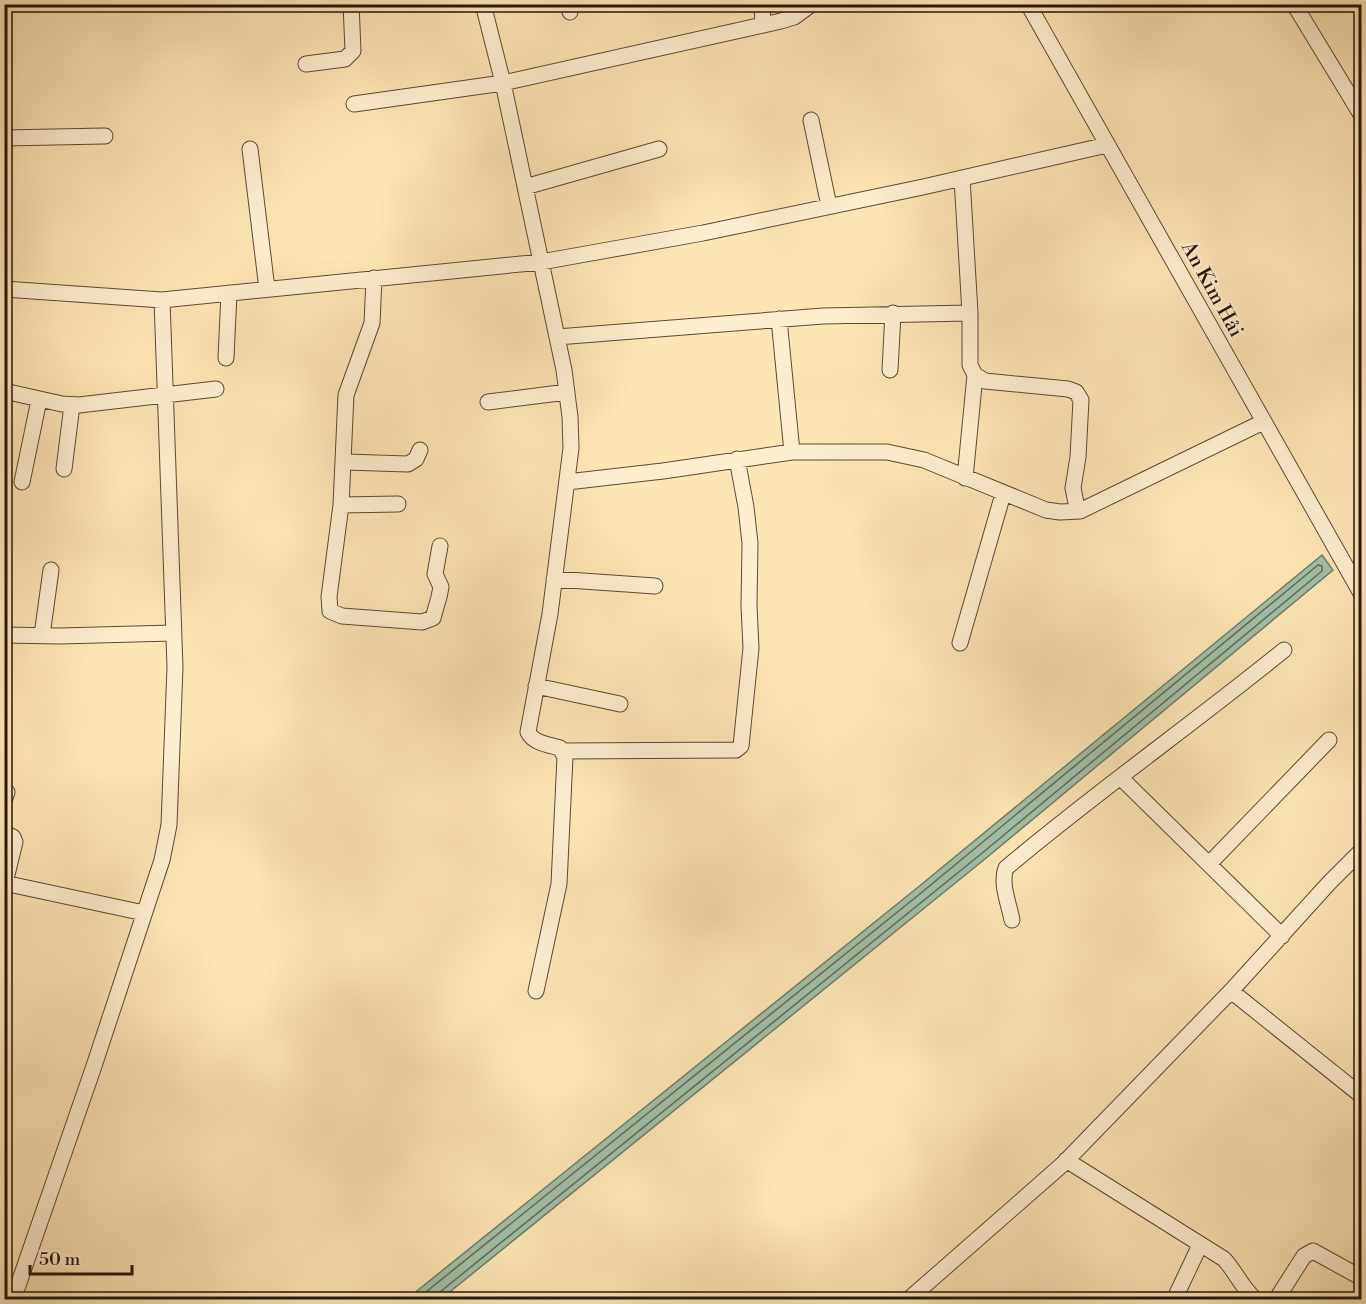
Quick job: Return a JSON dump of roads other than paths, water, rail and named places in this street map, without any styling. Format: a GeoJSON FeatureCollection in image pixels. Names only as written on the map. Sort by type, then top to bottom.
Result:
{"type":"FeatureCollection","features":[{"type":"Feature","properties":{"kind":"street"},"geometry":{"type":"LineString","coordinates":[[306,64],[345,59],[350,56],[353,51],[351,4]]}},
{"type":"Feature","properties":{"kind":"street"},"geometry":{"type":"LineString","coordinates":[[483,4],[557,337],[567,392],[571,448],[554,579],[528,732],[529,736],[536,741],[560,748],[565,757],[560,884],[536,991]]}},
{"type":"Feature","properties":{"kind":"street"},"geometry":{"type":"LineString","coordinates":[[762,4],[764,25]]}},
{"type":"Feature","properties":{"kind":"street"},"geometry":{"type":"LineString","coordinates":[[354,104],[502,83],[764,25],[794,17],[812,4]]}},
{"type":"Feature","properties":{"kind":"street","name":"An Kim Hải"},"geometry":{"type":"LineString","coordinates":[[1028,4],[1362,595]]}},
{"type":"Feature","properties":{"kind":"street"},"geometry":{"type":"LineString","coordinates":[[1294,4],[1362,116]]}},
{"type":"Feature","properties":{"kind":"street"},"geometry":{"type":"LineString","coordinates":[[811,120],[829,206]]}},
{"type":"Feature","properties":{"kind":"street"},"geometry":{"type":"LineString","coordinates":[[4,138],[105,136]]}},
{"type":"Feature","properties":{"kind":"street"},"geometry":{"type":"LineString","coordinates":[[4,289],[162,300],[541,262],[703,233],[1107,145]]}},
{"type":"Feature","properties":{"kind":"street"},"geometry":{"type":"LineString","coordinates":[[525,187],[659,148]]}},
{"type":"Feature","properties":{"kind":"street"},"geometry":{"type":"LineString","coordinates":[[250,149],[267,289]]}},
{"type":"Feature","properties":{"kind":"street"},"geometry":{"type":"LineString","coordinates":[[962,178],[970,313],[970,365],[975,375],[965,478]]}},
{"type":"Feature","properties":{"kind":"street"},"geometry":{"type":"LineString","coordinates":[[374,278],[372,323],[346,395],[345,462],[329,597],[330,611],[334,614],[422,622],[430,620],[434,616],[441,587],[435,574],[440,546]]}},
{"type":"Feature","properties":{"kind":"street"},"geometry":{"type":"LineString","coordinates":[[226,357],[230,293]]}},
{"type":"Feature","properties":{"kind":"street"},"geometry":{"type":"LineString","coordinates":[[10,1298],[94,1066],[162,860],[169,825],[175,667],[162,300]]}},
{"type":"Feature","properties":{"kind":"street"},"geometry":{"type":"LineString","coordinates":[[557,337],[778,319],[970,313]]}},
{"type":"Feature","properties":{"kind":"street"},"geometry":{"type":"LineString","coordinates":[[890,370],[893,314]]}},
{"type":"Feature","properties":{"kind":"street"},"geometry":{"type":"LineString","coordinates":[[778,319],[792,452]]}},
{"type":"Feature","properties":{"kind":"street"},"geometry":{"type":"LineString","coordinates":[[975,375],[985,381],[1068,388],[1076,392],[1081,400],[1078,457],[1073,488],[1080,510]]}},
{"type":"Feature","properties":{"kind":"street"},"geometry":{"type":"LineString","coordinates":[[4,391],[39,400],[72,405],[93,405],[216,389]]}},
{"type":"Feature","properties":{"kind":"street"},"geometry":{"type":"LineString","coordinates":[[488,402],[567,392]]}},
{"type":"Feature","properties":{"kind":"street"},"geometry":{"type":"LineString","coordinates":[[22,482],[39,400]]}},
{"type":"Feature","properties":{"kind":"street"},"geometry":{"type":"LineString","coordinates":[[64,469],[72,405]]}},
{"type":"Feature","properties":{"kind":"street"},"geometry":{"type":"LineString","coordinates":[[567,482],[792,452],[872,452],[904,454],[924,460],[1004,494],[1046,510],[1060,512],[1080,510],[1263,422]]}},
{"type":"Feature","properties":{"kind":"street"},"geometry":{"type":"LineString","coordinates":[[345,462],[408,464],[416,459],[420,450]]}},
{"type":"Feature","properties":{"kind":"street"},"geometry":{"type":"LineString","coordinates":[[563,751],[736,750],[741,746],[751,648],[750,543],[737,459]]}},
{"type":"Feature","properties":{"kind":"street"},"geometry":{"type":"LineString","coordinates":[[960,643],[1004,494]]}},
{"type":"Feature","properties":{"kind":"street"},"geometry":{"type":"LineString","coordinates":[[341,505],[398,504]]}},
{"type":"Feature","properties":{"kind":"street"},"geometry":{"type":"LineString","coordinates":[[42,636],[51,570]]}},
{"type":"Feature","properties":{"kind":"street"},"geometry":{"type":"LineString","coordinates":[[554,579],[655,586]]}},
{"type":"Feature","properties":{"kind":"street"},"geometry":{"type":"LineString","coordinates":[[4,635],[173,633]]}},
{"type":"Feature","properties":{"kind":"street"},"geometry":{"type":"LineString","coordinates":[[1012,920],[1005,883],[1006,868],[1063,820],[1121,778],[1284,650]]}},
{"type":"Feature","properties":{"kind":"street"},"geometry":{"type":"LineString","coordinates":[[536,686],[620,704]]}},
{"type":"Feature","properties":{"kind":"street"},"geometry":{"type":"LineString","coordinates":[[1209,864],[1329,740]]}},
{"type":"Feature","properties":{"kind":"street"},"geometry":{"type":"LineString","coordinates":[[1121,778],[1282,936]]}},
{"type":"Feature","properties":{"kind":"street"},"geometry":{"type":"LineString","coordinates":[[4,833],[13,837],[15,842],[5,883],[144,913]]}},
{"type":"Feature","properties":{"kind":"street"},"geometry":{"type":"LineString","coordinates":[[908,1299],[1066,1160],[1231,992],[1329,883],[1362,850]]}},
{"type":"Feature","properties":{"kind":"street"},"geometry":{"type":"LineString","coordinates":[[1231,992],[1362,1096]]}},
{"type":"Feature","properties":{"kind":"street"},"geometry":{"type":"LineString","coordinates":[[1066,1160],[1224,1259],[1238,1275],[1248,1293],[1256,1299]]}},
{"type":"Feature","properties":{"kind":"street"},"geometry":{"type":"LineString","coordinates":[[1173,1299],[1200,1245]]}},
{"type":"Feature","properties":{"kind":"street"},"geometry":{"type":"LineString","coordinates":[[1276,1299],[1304,1256],[1313,1251],[1362,1278]]}},
{"type":"Feature","properties":{"kind":"water"},"geometry":{"type":"Polygon","coordinates":[[[1322,555],[1333,570],[985,859],[441,1299],[407,1299],[917,888],[1322,555]]]}}]}
